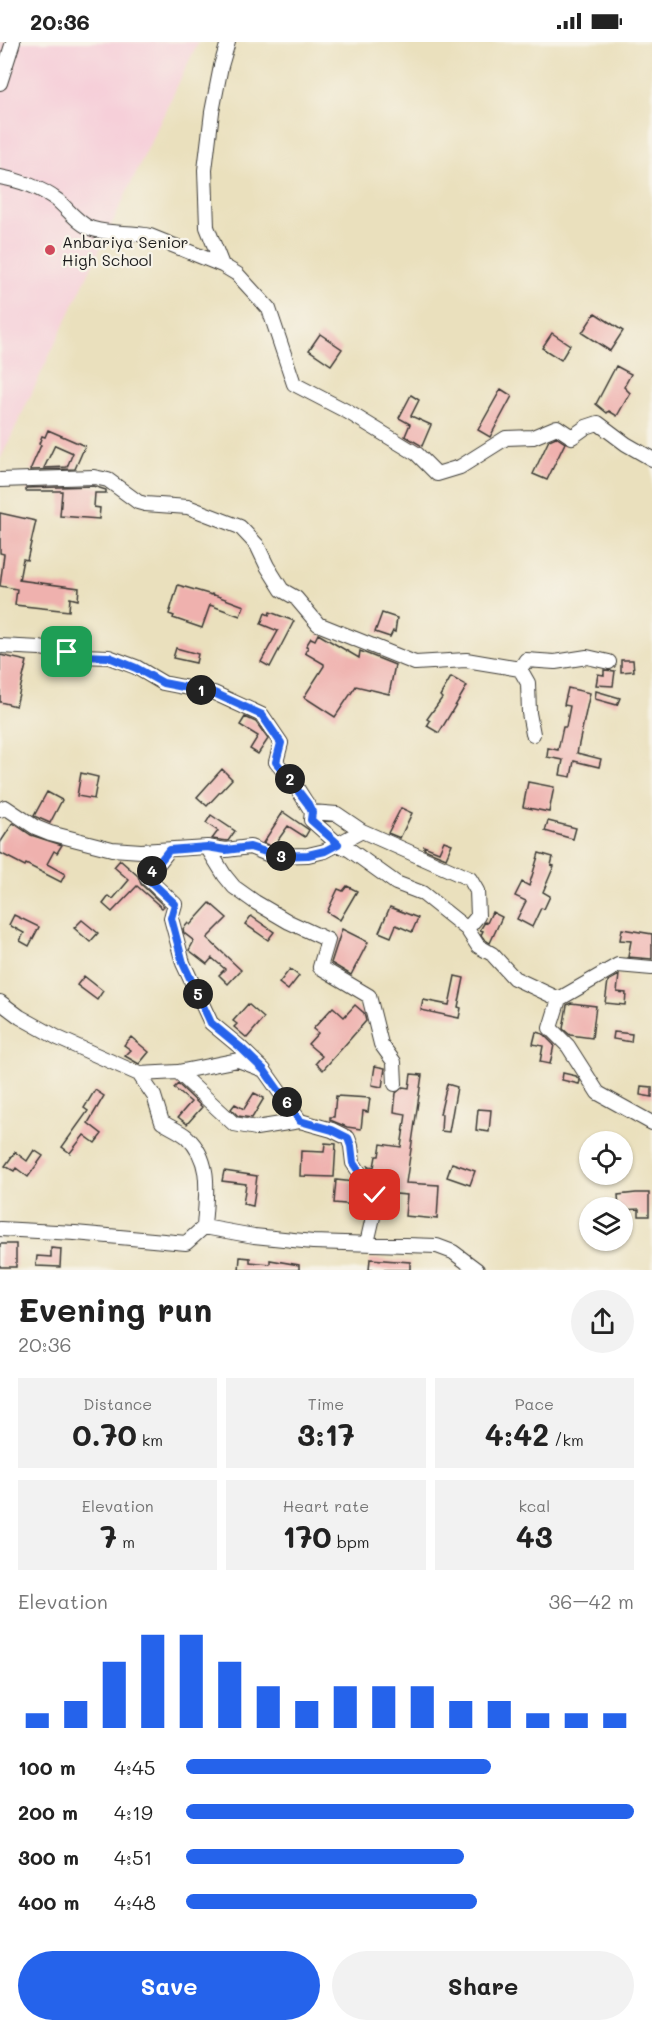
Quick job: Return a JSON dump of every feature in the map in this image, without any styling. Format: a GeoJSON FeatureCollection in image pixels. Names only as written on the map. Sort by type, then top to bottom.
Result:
{"type":"FeatureCollection","features":[{"type":"Feature","properties":{"kind":"street"},"geometry":{"type":"LineString","coordinates":[[0,83],[13,42]]}},
{"type":"Feature","properties":{"kind":"street"},"geometry":{"type":"LineString","coordinates":[[222,265],[207,227],[205,170],[216,89],[228,42]]}},
{"type":"Feature","properties":{"kind":"street"},"geometry":{"type":"LineString","coordinates":[[0,177],[18,181],[56,199],[81,222],[94,229],[140,233],[222,265],[237,274],[269,309],[294,384],[348,412],[417,454],[437,474],[460,467],[506,438],[533,437],[557,427],[572,437],[586,427],[598,423],[626,444],[652,459]]}},
{"type":"Feature","properties":{"kind":"street"},"geometry":{"type":"LineString","coordinates":[[0,480],[94,477],[108,480],[138,502],[188,507],[240,527],[248,534],[257,545],[282,590],[296,598],[318,624],[415,663],[466,660],[520,669]]}},
{"type":"Feature","properties":{"kind":"street"},"geometry":{"type":"LineString","coordinates":[[0,646],[40,648],[81,656],[109,657],[136,668],[163,683],[214,693],[262,715],[281,743],[276,762],[302,795],[312,812],[311,820],[338,844],[396,883],[422,893],[468,929],[478,946],[492,954],[514,978],[559,999]]}},
{"type":"Feature","properties":{"kind":"street"},"geometry":{"type":"LineString","coordinates":[[520,669],[526,660],[555,662],[587,657],[609,662]]}},
{"type":"Feature","properties":{"kind":"street"},"geometry":{"type":"LineString","coordinates":[[520,669],[528,683],[529,713],[533,734]]}},
{"type":"Feature","properties":{"kind":"street"},"geometry":{"type":"LineString","coordinates":[[0,810],[5,807],[50,834],[112,849],[169,850],[207,847],[226,850],[250,847],[278,856],[308,855],[325,851],[362,831]]}},
{"type":"Feature","properties":{"kind":"street"},"geometry":{"type":"LineString","coordinates":[[312,812],[337,814],[362,831],[470,879],[477,891],[478,916],[468,929]]}},
{"type":"Feature","properties":{"kind":"street"},"geometry":{"type":"LineString","coordinates":[[207,847],[234,886],[255,902],[289,922],[328,940],[320,967],[369,996],[381,1044],[394,1062],[395,1084]]}},
{"type":"Feature","properties":{"kind":"street"},"geometry":{"type":"LineString","coordinates":[[169,850],[147,878],[175,904],[171,918],[183,963],[211,1023],[264,1070],[300,1121]]}},
{"type":"Feature","properties":{"kind":"street"},"geometry":{"type":"LineString","coordinates":[[652,968],[618,965],[559,999],[550,1028],[568,1046],[598,1093],[652,1123]]}},
{"type":"Feature","properties":{"kind":"street"},"geometry":{"type":"LineString","coordinates":[[0,1002],[20,1017],[58,1038],[138,1074],[178,1072],[238,1060],[264,1070]]}},
{"type":"Feature","properties":{"kind":"street"},"geometry":{"type":"LineString","coordinates":[[178,1072],[234,1124],[256,1128],[300,1121],[344,1134],[350,1141],[353,1163],[375,1195],[376,1204],[367,1243]]}},
{"type":"Feature","properties":{"kind":"street"},"geometry":{"type":"LineString","coordinates":[[0,1229],[186,1243],[204,1227],[206,1179],[201,1153],[185,1135],[162,1122],[154,1096],[138,1074]]}},
{"type":"Feature","properties":{"kind":"street"},"geometry":{"type":"LineString","coordinates":[[204,1227],[254,1236],[313,1242],[437,1246],[453,1252],[477,1270]]}},
{"type":"Feature","properties":{"kind":"shaded area","name":"Anbariya Senior High School"},"geometry":{"type":"Polygon","coordinates":[[[0,42],[198,42],[1,458],[0,458],[0,42]]]}},
{"type":"Feature","properties":{"kind":"building"},"geometry":{"type":"Polygon","coordinates":[[[595,313],[623,331],[610,351],[582,333],[595,313]]]}},
{"type":"Feature","properties":{"kind":"building"},"geometry":{"type":"Polygon","coordinates":[[[552,333],[570,345],[561,360],[542,348],[552,333]]]}},
{"type":"Feature","properties":{"kind":"building"},"geometry":{"type":"Polygon","coordinates":[[[320,334],[342,349],[331,365],[309,350],[320,334]]]}},
{"type":"Feature","properties":{"kind":"building"},"geometry":{"type":"Polygon","coordinates":[[[616,366],[631,374],[624,387],[630,393],[617,416],[609,411],[607,413],[596,404],[616,366]]]}},
{"type":"Feature","properties":{"kind":"building"},"geometry":{"type":"Polygon","coordinates":[[[501,389],[512,396],[490,437],[478,430],[501,389]]]}},
{"type":"Feature","properties":{"kind":"building"},"geometry":{"type":"Polygon","coordinates":[[[411,395],[419,400],[411,416],[431,425],[422,446],[405,436],[410,424],[399,418],[411,395]]]}},
{"type":"Feature","properties":{"kind":"building"},"geometry":{"type":"Polygon","coordinates":[[[48,430],[85,446],[75,469],[30,470],[41,445],[39,444],[42,436],[45,437],[48,430]],[[55,445],[44,468],[67,467],[73,453],[55,445]]]}},
{"type":"Feature","properties":{"kind":"building"},"geometry":{"type":"Polygon","coordinates":[[[556,437],[565,443],[547,480],[533,474],[549,440],[556,437]]]}},
{"type":"Feature","properties":{"kind":"building"},"geometry":{"type":"Polygon","coordinates":[[[93,486],[106,490],[106,493],[95,493],[94,507],[100,508],[99,519],[60,516],[62,491],[26,491],[26,488],[93,486]]]}},
{"type":"Feature","properties":{"kind":"building"},"geometry":{"type":"Polygon","coordinates":[[[0,513],[36,521],[27,560],[23,559],[19,580],[79,588],[78,600],[70,598],[69,611],[15,605],[17,589],[0,586],[4,554],[0,553],[0,513]]]}},
{"type":"Feature","properties":{"kind":"building"},"geometry":{"type":"Polygon","coordinates":[[[178,585],[244,606],[240,616],[210,605],[202,628],[173,618],[174,616],[169,614],[178,585]]]}},
{"type":"Feature","properties":{"kind":"building"},"geometry":{"type":"Polygon","coordinates":[[[270,612],[294,621],[270,667],[261,662],[278,631],[261,624],[265,613],[269,615],[270,612]]]}},
{"type":"Feature","properties":{"kind":"building"},"geometry":{"type":"Polygon","coordinates":[[[382,613],[397,618],[395,632],[393,631],[390,637],[375,632],[382,613]]]}},
{"type":"Feature","properties":{"kind":"building"},"geometry":{"type":"Polygon","coordinates":[[[318,634],[359,658],[360,651],[395,665],[389,694],[356,686],[335,717],[304,697],[324,666],[305,653],[311,638],[315,640],[318,634]]]}},
{"type":"Feature","properties":{"kind":"building"},"geometry":{"type":"Polygon","coordinates":[[[176,648],[198,654],[196,663],[173,658],[176,648]]]}},
{"type":"Feature","properties":{"kind":"building"},"geometry":{"type":"Polygon","coordinates":[[[0,655],[27,661],[16,706],[0,702],[0,655]]]}},
{"type":"Feature","properties":{"kind":"building"},"geometry":{"type":"Polygon","coordinates":[[[621,660],[633,660],[634,671],[621,672],[621,660]]]}},
{"type":"Feature","properties":{"kind":"building"},"geometry":{"type":"Polygon","coordinates":[[[604,670],[615,671],[613,686],[596,685],[598,674],[604,675],[604,670]]]}},
{"type":"Feature","properties":{"kind":"building"},"geometry":{"type":"Polygon","coordinates":[[[451,677],[467,686],[439,733],[427,726],[430,721],[427,719],[442,698],[440,696],[451,677]]]}},
{"type":"Feature","properties":{"kind":"building"},"geometry":{"type":"Polygon","coordinates":[[[568,688],[590,693],[577,753],[601,759],[599,767],[574,761],[571,777],[560,775],[563,760],[547,757],[548,748],[558,750],[563,727],[566,727],[570,706],[564,705],[568,688]]]}},
{"type":"Feature","properties":{"kind":"building"},"geometry":{"type":"Polygon","coordinates":[[[596,691],[620,698],[617,705],[595,699],[596,691]]]}},
{"type":"Feature","properties":{"kind":"building"},"geometry":{"type":"Polygon","coordinates":[[[245,717],[256,722],[268,739],[258,754],[250,749],[258,736],[240,725],[245,717]]]}},
{"type":"Feature","properties":{"kind":"building"},"geometry":{"type":"Polygon","coordinates":[[[222,769],[232,779],[207,806],[197,797],[222,769]]]}},
{"type":"Feature","properties":{"kind":"building"},"geometry":{"type":"Polygon","coordinates":[[[81,773],[98,777],[94,799],[77,796],[81,773]]]}},
{"type":"Feature","properties":{"kind":"building"},"geometry":{"type":"Polygon","coordinates":[[[528,782],[554,787],[549,812],[523,807],[528,782]]]}},
{"type":"Feature","properties":{"kind":"building"},"geometry":{"type":"Polygon","coordinates":[[[47,792],[62,800],[50,823],[34,816],[47,792]]]}},
{"type":"Feature","properties":{"kind":"building"},"geometry":{"type":"Polygon","coordinates":[[[401,808],[412,813],[400,838],[388,833],[401,808]]]}},
{"type":"Feature","properties":{"kind":"building"},"geometry":{"type":"Polygon","coordinates":[[[283,812],[309,830],[305,837],[288,826],[273,847],[263,843],[283,812]]]}},
{"type":"Feature","properties":{"kind":"building"},"geometry":{"type":"Polygon","coordinates":[[[211,815],[235,831],[228,841],[212,839],[218,831],[206,823],[211,815]]]}},
{"type":"Feature","properties":{"kind":"building"},"geometry":{"type":"Polygon","coordinates":[[[548,821],[576,828],[573,839],[545,831],[548,821]]]}},
{"type":"Feature","properties":{"kind":"building"},"geometry":{"type":"Polygon","coordinates":[[[13,823],[31,835],[62,845],[57,853],[54,851],[47,864],[65,874],[61,882],[0,853],[0,843],[13,823]]]}},
{"type":"Feature","properties":{"kind":"building"},"geometry":{"type":"Polygon","coordinates":[[[444,841],[452,844],[446,858],[424,849],[424,846],[439,852],[444,841]]]}},
{"type":"Feature","properties":{"kind":"building"},"geometry":{"type":"Polygon","coordinates":[[[539,853],[553,857],[551,865],[554,866],[543,892],[550,896],[532,927],[517,919],[526,901],[515,896],[522,882],[529,886],[539,853]]]}},
{"type":"Feature","properties":{"kind":"building"},"geometry":{"type":"Polygon","coordinates":[[[120,860],[138,876],[141,884],[164,906],[162,908],[137,886],[112,912],[103,904],[109,896],[113,899],[129,880],[114,867],[120,860]]]}},
{"type":"Feature","properties":{"kind":"building"},"geometry":{"type":"Polygon","coordinates":[[[347,886],[357,891],[340,920],[327,912],[338,889],[343,891],[347,886]]]}},
{"type":"Feature","properties":{"kind":"building"},"geometry":{"type":"Polygon","coordinates":[[[210,903],[227,918],[207,938],[241,970],[228,984],[219,975],[225,969],[212,958],[207,964],[189,950],[194,941],[184,933],[183,929],[188,923],[190,925],[210,903]]]}},
{"type":"Feature","properties":{"kind":"building"},"geometry":{"type":"Polygon","coordinates":[[[390,907],[418,918],[412,932],[396,925],[391,937],[379,932],[390,907]]]}},
{"type":"Feature","properties":{"kind":"building"},"geometry":{"type":"Polygon","coordinates":[[[492,912],[502,917],[490,943],[484,939],[481,935],[483,931],[480,930],[485,922],[487,923],[492,912]]]}},
{"type":"Feature","properties":{"kind":"building"},"geometry":{"type":"Polygon","coordinates":[[[14,915],[39,927],[29,946],[20,941],[24,933],[9,925],[14,915]]]}},
{"type":"Feature","properties":{"kind":"building"},"geometry":{"type":"Polygon","coordinates":[[[251,916],[274,932],[268,940],[245,924],[251,916]]]}},
{"type":"Feature","properties":{"kind":"building"},"geometry":{"type":"Polygon","coordinates":[[[82,920],[98,933],[90,942],[74,928],[82,920]]]}},
{"type":"Feature","properties":{"kind":"building"},"geometry":{"type":"Polygon","coordinates":[[[342,929],[368,942],[351,975],[331,963],[342,929]]]}},
{"type":"Feature","properties":{"kind":"building"},"geometry":{"type":"Polygon","coordinates":[[[622,929],[652,934],[652,959],[628,957],[631,941],[620,940],[622,929]]]}},
{"type":"Feature","properties":{"kind":"building"},"geometry":{"type":"Polygon","coordinates":[[[290,969],[299,976],[288,990],[279,983],[290,969]]]}},
{"type":"Feature","properties":{"kind":"building"},"geometry":{"type":"Polygon","coordinates":[[[619,975],[617,992],[626,993],[625,1005],[605,1003],[608,981],[619,975]]]}},
{"type":"Feature","properties":{"kind":"building"},"geometry":{"type":"Polygon","coordinates":[[[84,976],[103,991],[97,1000],[77,985],[84,976]]]}},
{"type":"Feature","properties":{"kind":"building"},"geometry":{"type":"Polygon","coordinates":[[[455,976],[464,978],[458,1007],[461,1008],[459,1018],[421,1010],[423,1000],[449,1005],[455,976]]]}},
{"type":"Feature","properties":{"kind":"building"},"geometry":{"type":"Polygon","coordinates":[[[571,1003],[596,1006],[592,1038],[570,1035],[563,1029],[567,1005],[571,1003]]]}},
{"type":"Feature","properties":{"kind":"building"},"geometry":{"type":"Polygon","coordinates":[[[248,1004],[264,1018],[247,1038],[234,1027],[237,1024],[233,1021],[248,1004]]]}},
{"type":"Feature","properties":{"kind":"building"},"geometry":{"type":"Polygon","coordinates":[[[355,1005],[364,1013],[366,1021],[323,1070],[316,1063],[322,1056],[308,1044],[318,1033],[313,1029],[333,1007],[344,1017],[355,1005]]]}},
{"type":"Feature","properties":{"kind":"building"},"geometry":{"type":"Polygon","coordinates":[[[536,1032],[543,1034],[554,1045],[550,1064],[540,1062],[543,1046],[533,1044],[536,1032]]]}},
{"type":"Feature","properties":{"kind":"building"},"geometry":{"type":"Polygon","coordinates":[[[614,1032],[632,1034],[631,1042],[613,1039],[614,1032]]]}},
{"type":"Feature","properties":{"kind":"building"},"geometry":{"type":"Polygon","coordinates":[[[131,1037],[149,1052],[139,1064],[125,1056],[131,1050],[124,1045],[131,1037]]]}},
{"type":"Feature","properties":{"kind":"building"},"geometry":{"type":"Polygon","coordinates":[[[375,1066],[385,1068],[382,1087],[372,1085],[375,1066]]]}},
{"type":"Feature","properties":{"kind":"building"},"geometry":{"type":"Polygon","coordinates":[[[563,1073],[576,1076],[580,1081],[579,1084],[562,1080],[563,1073]]]}},
{"type":"Feature","properties":{"kind":"building"},"geometry":{"type":"Polygon","coordinates":[[[411,1074],[422,1075],[406,1183],[439,1185],[437,1219],[405,1216],[407,1195],[384,1193],[379,1181],[375,1180],[368,1168],[368,1166],[374,1167],[381,1144],[401,1147],[406,1114],[394,1112],[396,1093],[403,1087],[409,1088],[411,1074]]]}},
{"type":"Feature","properties":{"kind":"building"},"geometry":{"type":"Polygon","coordinates":[[[178,1084],[202,1107],[187,1124],[178,1117],[191,1102],[174,1088],[178,1084]]]}},
{"type":"Feature","properties":{"kind":"building"},"geometry":{"type":"Polygon","coordinates":[[[447,1084],[457,1087],[449,1132],[441,1131],[442,1114],[440,1114],[447,1084]]]}},
{"type":"Feature","properties":{"kind":"building"},"geometry":{"type":"Polygon","coordinates":[[[641,1086],[652,1087],[652,1097],[640,1095],[641,1086]]]}},
{"type":"Feature","properties":{"kind":"building"},"geometry":{"type":"Polygon","coordinates":[[[95,1090],[104,1096],[88,1123],[102,1134],[95,1143],[84,1135],[70,1153],[62,1147],[88,1111],[84,1108],[95,1090]]]}},
{"type":"Feature","properties":{"kind":"building"},"geometry":{"type":"Polygon","coordinates":[[[254,1093],[264,1098],[252,1118],[238,1116],[231,1109],[235,1104],[244,1109],[254,1093]]]}},
{"type":"Feature","properties":{"kind":"building"},"geometry":{"type":"Polygon","coordinates":[[[336,1096],[370,1098],[368,1112],[363,1111],[361,1129],[347,1127],[330,1120],[330,1117],[334,1117],[336,1096]]]}},
{"type":"Feature","properties":{"kind":"building"},"geometry":{"type":"Polygon","coordinates":[[[478,1109],[491,1110],[489,1132],[476,1130],[478,1109]]]}},
{"type":"Feature","properties":{"kind":"building"},"geometry":{"type":"Polygon","coordinates":[[[325,1143],[336,1144],[334,1177],[300,1176],[301,1151],[324,1152],[325,1143]]]}},
{"type":"Feature","properties":{"kind":"building"},"geometry":{"type":"Polygon","coordinates":[[[34,1150],[43,1156],[28,1177],[16,1168],[14,1171],[5,1166],[15,1152],[27,1161],[34,1150]]]}},
{"type":"Feature","properties":{"kind":"building"},"geometry":{"type":"Polygon","coordinates":[[[452,1163],[475,1171],[470,1185],[447,1177],[452,1163]]]}},
{"type":"Feature","properties":{"kind":"building"},"geometry":{"type":"Polygon","coordinates":[[[224,1171],[257,1176],[253,1206],[243,1204],[246,1184],[222,1181],[224,1171]]]}},
{"type":"Feature","properties":{"kind":"building"},"geometry":{"type":"Polygon","coordinates":[[[336,1180],[355,1182],[358,1185],[356,1205],[334,1203],[336,1180]]]}},
{"type":"Feature","properties":{"kind":"building"},"geometry":{"type":"Polygon","coordinates":[[[649,1193],[649,1216],[639,1216],[639,1209],[633,1209],[633,1197],[618,1197],[618,1195],[649,1193]]]}},
{"type":"Feature","properties":{"kind":"building"},"geometry":{"type":"Polygon","coordinates":[[[0,1244],[16,1244],[16,1267],[0,1267],[0,1244]]]}},
{"type":"Feature","properties":{"kind":"building"},"geometry":{"type":"Polygon","coordinates":[[[51,1248],[61,1249],[60,1267],[36,1266],[37,1256],[51,1257],[51,1248]]]}},
{"type":"Feature","properties":{"kind":"building"},"geometry":{"type":"Polygon","coordinates":[[[240,1257],[250,1258],[250,1262],[270,1264],[270,1260],[299,1265],[299,1270],[239,1270],[240,1257]]]}},
{"type":"Feature","properties":{"kind":"building"},"geometry":{"type":"Polygon","coordinates":[[[370,1259],[410,1262],[410,1270],[369,1270],[370,1259]]]}},
{"type":"Feature","properties":{"kind":"place","name":"Anbariya Senior High School"},"geometry":{"type":"Point","coordinates":[50,250]}},
{"type":"Feature","properties":{"kind":"route"},"geometry":{"type":"LineString","coordinates":[[67,652],[81,656],[109,657],[136,668],[163,683],[214,693],[262,715],[281,743],[276,762],[308,804],[312,812],[311,820],[338,844],[325,851],[308,855],[272,856],[250,847],[226,850],[207,847],[169,850],[147,878],[175,904],[171,918],[183,963],[211,1023],[264,1070],[300,1121],[344,1134],[348,1138],[353,1163],[375,1195]]}}]}
